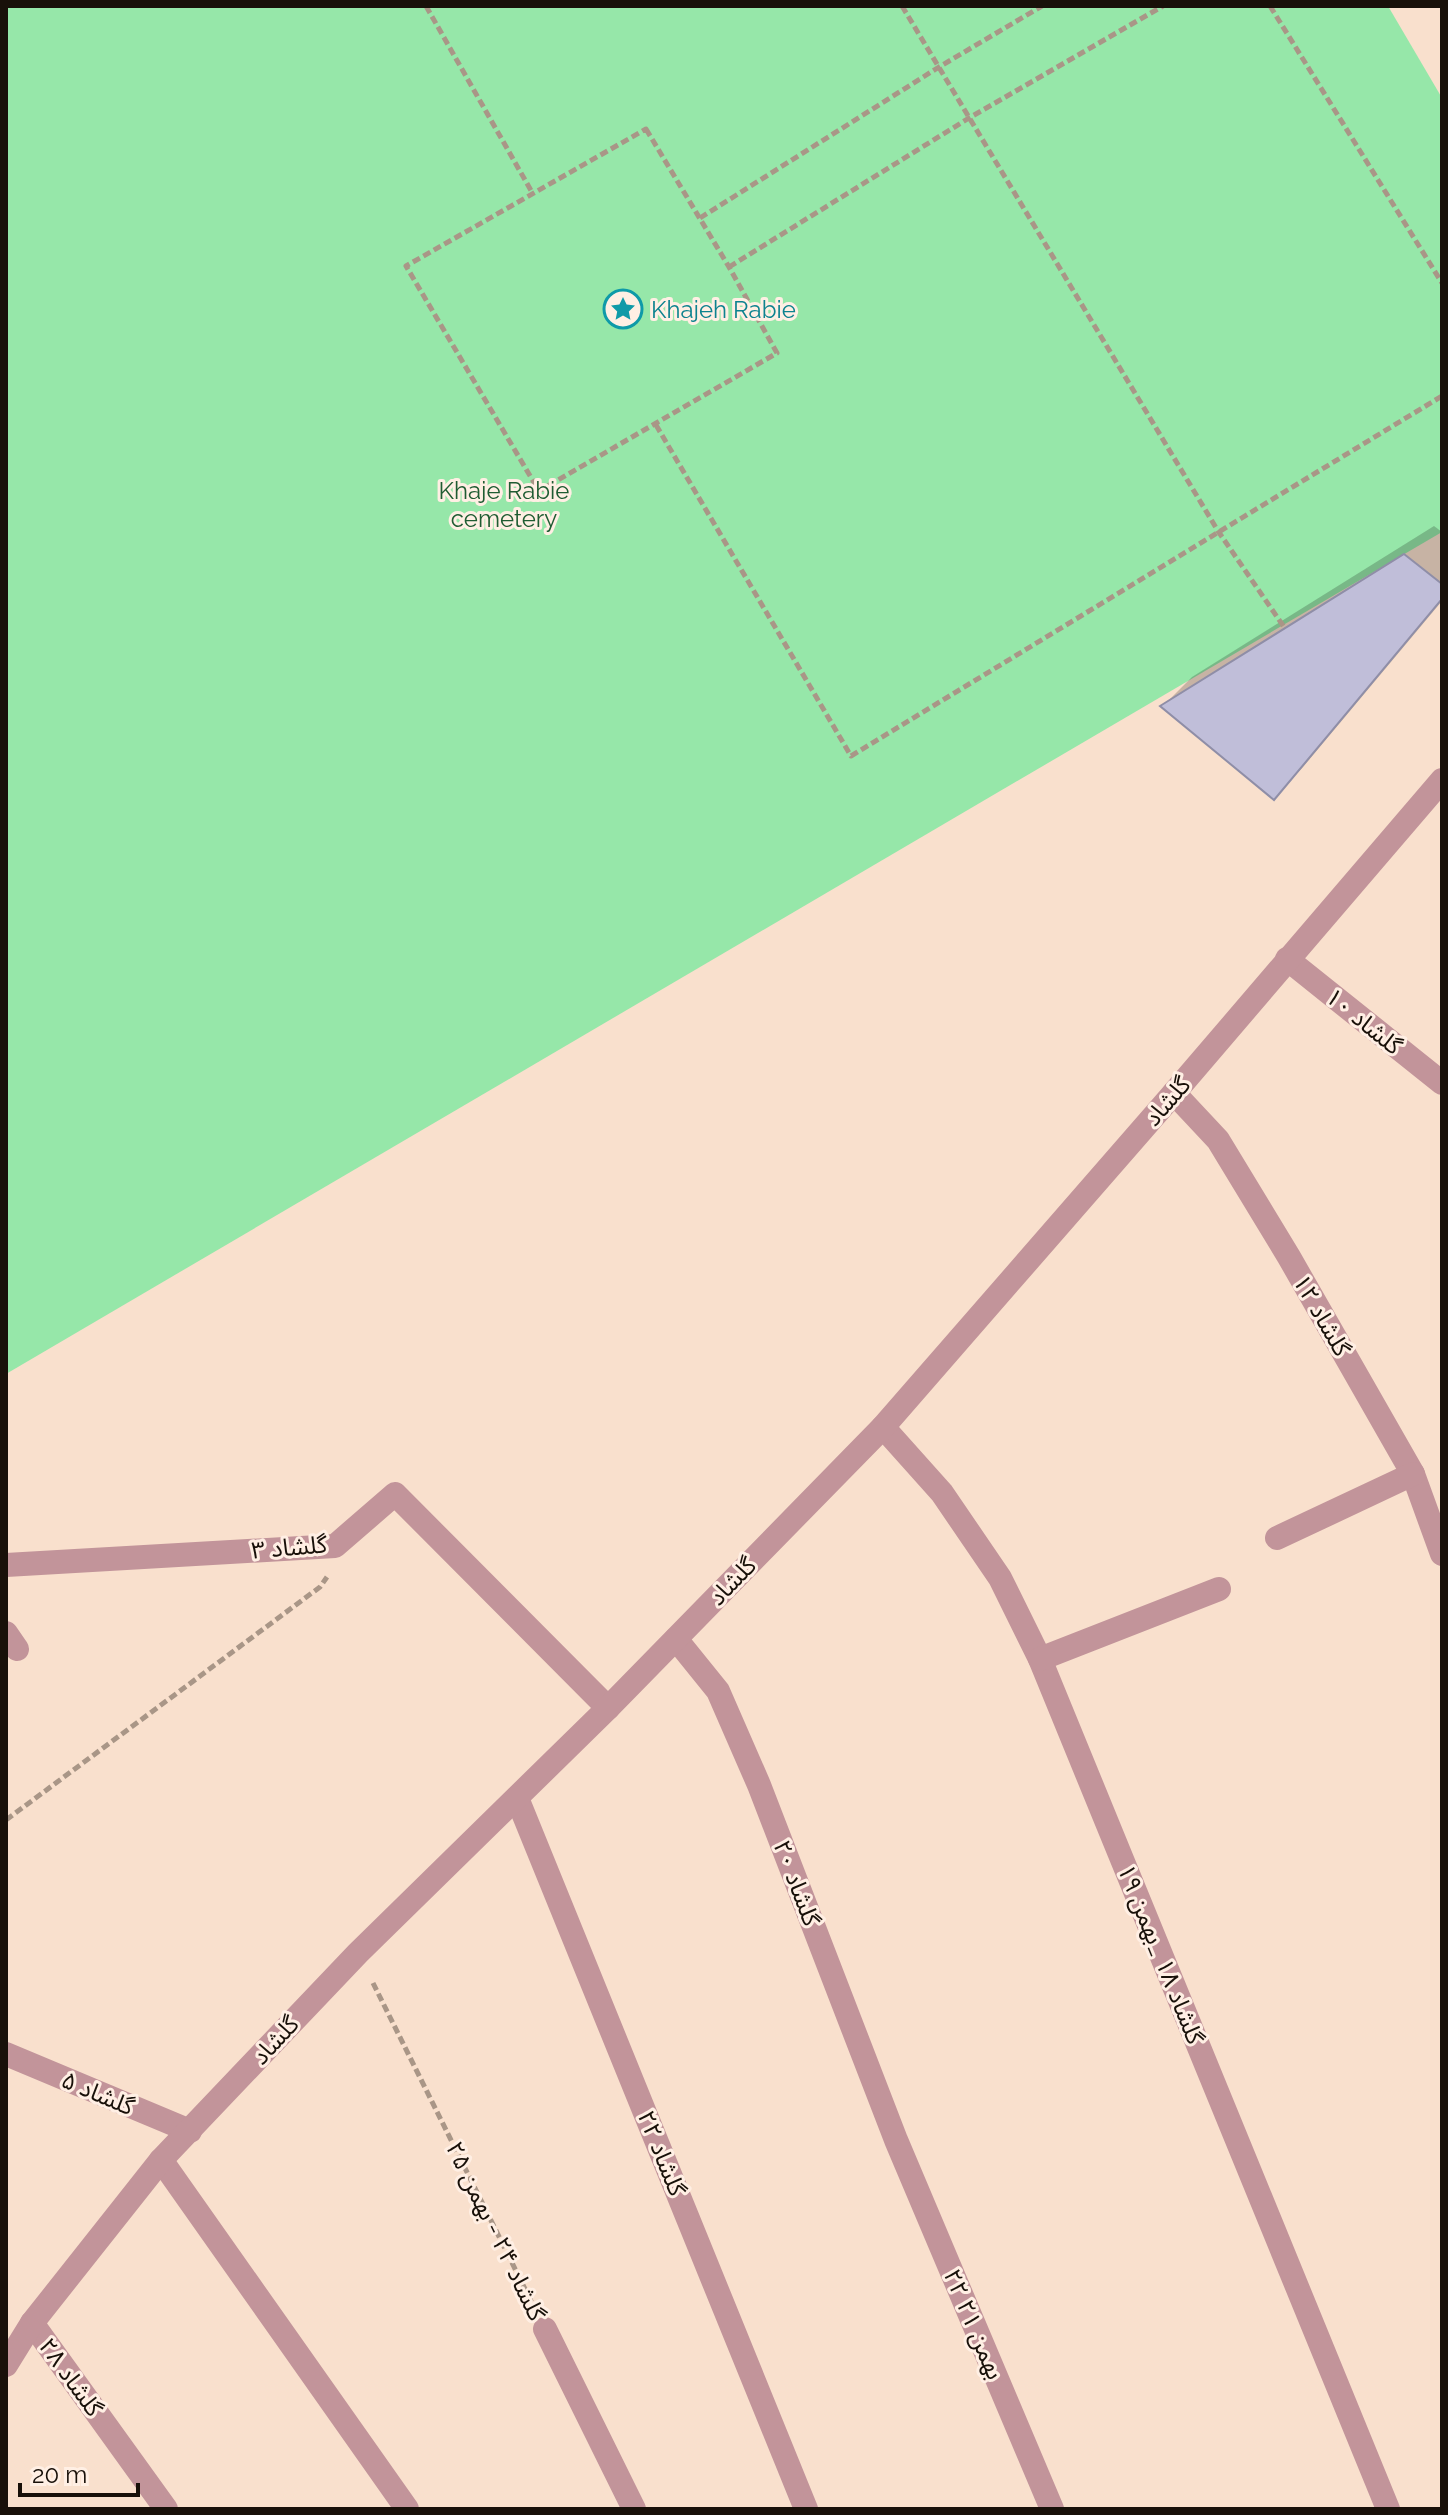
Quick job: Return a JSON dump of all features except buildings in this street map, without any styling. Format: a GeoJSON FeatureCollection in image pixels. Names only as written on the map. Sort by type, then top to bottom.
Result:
{"type":"FeatureCollection","features":[{"type":"Feature","properties":{"kind":"street","name":"گلشاد"},"geometry":{"type":"LineString","coordinates":[[6,2365],[32,2323],[161,2160],[358,1953],[608,1708],[883,1427],[1442,780]]}},
{"type":"Feature","properties":{"kind":"street","name":"گلشاد ۱۰"},"geometry":{"type":"LineString","coordinates":[[1287,959],[1442,1083]]}},
{"type":"Feature","properties":{"kind":"street","name":"گلشاد ۱۲"},"geometry":{"type":"LineString","coordinates":[[1174,1093],[1218,1140],[1289,1257],[1413,1474],[1442,1554]]}},
{"type":"Feature","properties":{"kind":"street","name":"گلشاد ۱۸ _بهمن ۱۹"},"geometry":{"type":"LineString","coordinates":[[883,1427],[942,1493],[992,1566],[1040,1659],[1388,2509]]}},
{"type":"Feature","properties":{"kind":"street"},"geometry":{"type":"LineString","coordinates":[[1277,1538],[1413,1474]]}},
{"type":"Feature","properties":{"kind":"street","name":"گلشاد ۳"},"geometry":{"type":"LineString","coordinates":[[6,1565],[335,1546],[395,1494],[608,1708]]}},
{"type":"Feature","properties":{"kind":"street"},"geometry":{"type":"LineString","coordinates":[[1040,1659],[1219,1589]]}},
{"type":"Feature","properties":{"kind":"street","name":"گلشاد ۲۰"},"geometry":{"type":"LineString","coordinates":[[676,1639],[718,1691],[724,1704],[759,1785],[896,2140]]}},
{"type":"Feature","properties":{"kind":"street","name":"گلشاد ۲۲"},"geometry":{"type":"LineString","coordinates":[[517,1798],[806,2509]]}},
{"type":"Feature","properties":{"kind":"street","name":"گلشاد ۵"},"geometry":{"type":"LineString","coordinates":[[6,2054],[190,2131]]}},
{"type":"Feature","properties":{"kind":"street","name":"۲۲ بهمن ۲۱"},"geometry":{"type":"LineString","coordinates":[[896,2140],[1052,2509]]}},
{"type":"Feature","properties":{"kind":"street"},"geometry":{"type":"LineString","coordinates":[[161,2160],[407,2509]]}},
{"type":"Feature","properties":{"kind":"street","name":"گلشاد ۲۸"},"geometry":{"type":"LineString","coordinates":[[32,2323],[166,2509]]}},
{"type":"Feature","properties":{"kind":"street","name":"گلشاد ۲۴ - بهمن ۲۵"},"geometry":{"type":"LineString","coordinates":[[545,2329],[634,2509]]}},
{"type":"Feature","properties":{"kind":"path"},"geometry":{"type":"LineString","coordinates":[[426,6],[533,194]]}},
{"type":"Feature","properties":{"kind":"path"},"geometry":{"type":"LineString","coordinates":[[902,6],[1218,531],[1284,627]]}},
{"type":"Feature","properties":{"kind":"path"},"geometry":{"type":"LineString","coordinates":[[700,218],[939,67],[1042,6]]}},
{"type":"Feature","properties":{"kind":"path"},"geometry":{"type":"LineString","coordinates":[[729,267],[969,118],[1163,6]]}},
{"type":"Feature","properties":{"kind":"path"},"geometry":{"type":"LineString","coordinates":[[1270,6],[1442,283]]}},
{"type":"Feature","properties":{"kind":"path"},"geometry":{"type":"LineString","coordinates":[[646,129],[700,218],[777,353],[539,491],[406,266],[646,129]]}},
{"type":"Feature","properties":{"kind":"path"},"geometry":{"type":"LineString","coordinates":[[656,425],[851,756],[1442,396]]}},
{"type":"Feature","properties":{"kind":"path"},"geometry":{"type":"LineString","coordinates":[[6,1820],[320,1587],[329,1572],[335,1546]]}},
{"type":"Feature","properties":{"kind":"path","name":"گلشاد ۲۴ - بهمن ۲۵"},"geometry":{"type":"LineString","coordinates":[[358,1953],[545,2329]]}},
{"type":"Feature","properties":{"kind":"green space","name":"Khaje Rabie cemetery"},"geometry":{"type":"Polygon","coordinates":[[[6,6],[1388,6],[1442,98],[1442,532],[6,1374],[6,6]]]}},
{"type":"Feature","properties":{"kind":"place","name":"Khajeh Rabie"},"geometry":{"type":"Point","coordinates":[623,309]}}]}
